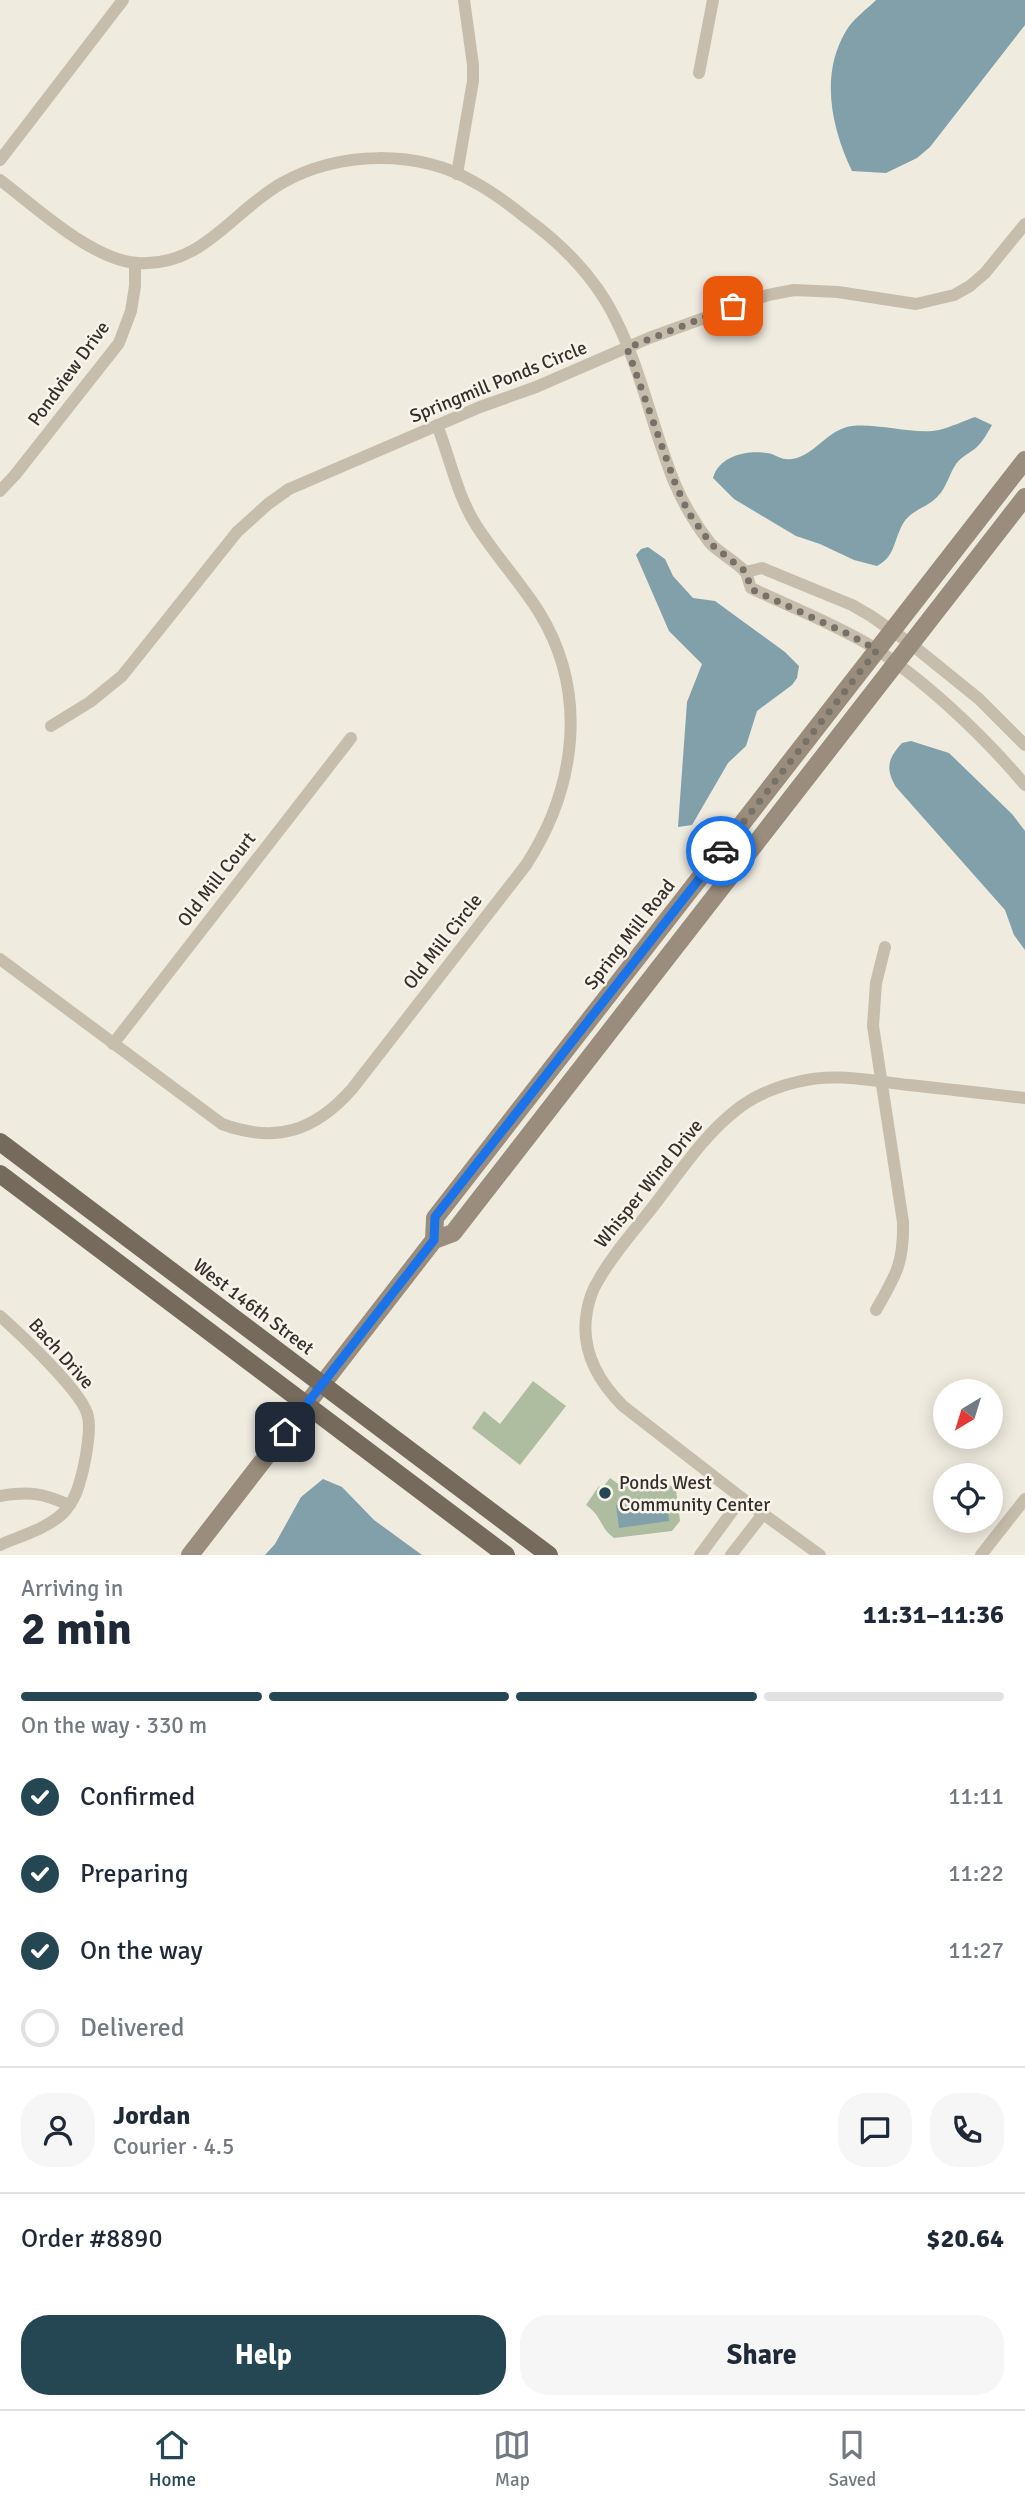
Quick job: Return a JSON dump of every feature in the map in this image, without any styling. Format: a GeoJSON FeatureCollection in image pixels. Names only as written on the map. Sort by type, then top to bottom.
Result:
{"type":"FeatureCollection","features":[{"type":"Feature","properties":{"kind":"main road","name":"West 146th Street"},"geometry":{"type":"LineString","coordinates":[[0,1142],[550,1555]]}},
{"type":"Feature","properties":{"kind":"main road"},"geometry":{"type":"LineString","coordinates":[[0,1174],[506,1555]]}},
{"type":"Feature","properties":{"kind":"street"},"geometry":{"type":"LineString","coordinates":[[457,174],[473,81],[464,0]]}},
{"type":"Feature","properties":{"kind":"street"},"geometry":{"type":"LineString","coordinates":[[699,73],[713,0]]}},
{"type":"Feature","properties":{"kind":"street"},"geometry":{"type":"LineString","coordinates":[[0,160],[121,1]]}},
{"type":"Feature","properties":{"kind":"street"},"geometry":{"type":"LineString","coordinates":[[0,180],[89,247],[116,260],[135,263],[166,262],[194,251],[262,196],[316,168],[356,159],[388,158],[412,160],[473,181],[505,201],[569,254],[606,301],[617,321],[688,512],[711,544],[746,572],[751,589],[848,634],[886,657],[942,701],[1006,762],[1025,785]]}},
{"type":"Feature","properties":{"kind":"street","name":"Springmill Ponds Circle"},"geometry":{"type":"LineString","coordinates":[[51,726],[90,702],[122,676],[237,532],[268,504],[311,478],[627,348],[768,295],[794,290],[838,292],[916,304],[954,295],[971,286],[985,272],[1025,224]]}},
{"type":"Feature","properties":{"kind":"street","name":"Pondview Drive"},"geometry":{"type":"LineString","coordinates":[[0,491],[16,475],[118,343],[131,311],[135,263]]}},
{"type":"Feature","properties":{"kind":"street","name":"Old Mill Circle"},"geometry":{"type":"LineString","coordinates":[[0,959],[205,1114],[238,1130],[279,1133],[301,1128],[321,1119],[352,1089],[526,865],[554,813],[569,757],[571,728],[562,667],[552,639],[539,613],[467,509],[436,425]]}},
{"type":"Feature","properties":{"kind":"street"},"geometry":{"type":"LineString","coordinates":[[190,1555],[434,1240],[453,1233],[901,637],[1025,460]]}},
{"type":"Feature","properties":{"kind":"street"},"geometry":{"type":"LineString","coordinates":[[901,637],[1025,497]]}},
{"type":"Feature","properties":{"kind":"street"},"geometry":{"type":"LineString","coordinates":[[746,572],[762,568],[852,605],[901,637],[979,699],[1025,745]]}},
{"type":"Feature","properties":{"kind":"street","name":"Old Mill Court"},"geometry":{"type":"LineString","coordinates":[[113,1044],[351,738]]}},
{"type":"Feature","properties":{"kind":"street"},"geometry":{"type":"LineString","coordinates":[[876,1310],[902,1258],[904,1242],[873,1013],[876,983],[886,947]]}},
{"type":"Feature","properties":{"kind":"street","name":"Whisper Wind Drive"},"geometry":{"type":"LineString","coordinates":[[820,1555],[623,1406],[601,1381],[587,1345],[586,1327],[591,1295],[608,1264],[704,1141],[736,1110],[751,1100],[799,1081],[829,1078],[880,1080],[1025,1098]]}},
{"type":"Feature","properties":{"kind":"street","name":"Bach Drive"},"geometry":{"type":"LineString","coordinates":[[1,1319],[61,1377],[82,1401],[88,1416],[85,1461],[77,1492],[69,1505]]}},
{"type":"Feature","properties":{"kind":"street"},"geometry":{"type":"LineString","coordinates":[[0,1496],[18,1493],[46,1495],[69,1505],[51,1522],[0,1545]]}},
{"type":"Feature","properties":{"kind":"street"},"geometry":{"type":"LineString","coordinates":[[981,1555],[1025,1499]]}},
{"type":"Feature","properties":{"kind":"street"},"geometry":{"type":"LineString","coordinates":[[700,1555],[747,1502]]}},
{"type":"Feature","properties":{"kind":"street"},"geometry":{"type":"LineString","coordinates":[[731,1555],[763,1514]]}},
{"type":"Feature","properties":{"kind":"green space"},"geometry":{"type":"Polygon","coordinates":[[[533,1381],[566,1406],[520,1465],[472,1428],[484,1411],[500,1424],[533,1381]]]}},
{"type":"Feature","properties":{"kind":"green space"},"geometry":{"type":"Polygon","coordinates":[[[610,1478],[621,1486],[664,1481],[676,1490],[680,1521],[672,1531],[614,1538],[586,1505],[599,1486],[602,1488],[610,1478]]]}},
{"type":"Feature","properties":{"kind":"water"},"geometry":{"type":"Polygon","coordinates":[[[876,0],[1025,0],[1025,25],[930,147],[917,158],[886,173],[852,171],[839,137],[831,101],[833,65],[838,48],[856,18],[876,0]]]}},
{"type":"Feature","properties":{"kind":"water"},"geometry":{"type":"Polygon","coordinates":[[[975,417],[992,425],[985,436],[977,447],[956,464],[938,496],[904,522],[888,557],[877,566],[854,560],[796,536],[734,499],[713,478],[721,464],[734,456],[759,452],[785,459],[800,457],[843,428],[873,426],[929,431],[944,429],[975,417]]]}},
{"type":"Feature","properties":{"kind":"water"},"geometry":{"type":"Polygon","coordinates":[[[648,547],[665,559],[673,576],[693,598],[715,601],[785,652],[799,666],[797,678],[792,685],[757,711],[746,746],[728,763],[692,825],[678,827],[687,702],[702,664],[669,631],[636,555],[641,549],[648,547]]]}},
{"type":"Feature","properties":{"kind":"water"},"geometry":{"type":"Polygon","coordinates":[[[911,741],[949,753],[1012,814],[1025,831],[1025,950],[1014,935],[1005,910],[896,787],[890,775],[891,759],[902,743],[911,741]]]}},
{"type":"Feature","properties":{"kind":"water"},"geometry":{"type":"Polygon","coordinates":[[[323,1479],[342,1487],[374,1520],[422,1555],[265,1555],[275,1544],[301,1497],[323,1479]]]}},
{"type":"Feature","properties":{"kind":"water"},"geometry":{"type":"Polygon","coordinates":[[[667,1501],[669,1521],[619,1528],[616,1505],[667,1501]]]}},
{"type":"Feature","properties":{"kind":"way so far"},"geometry":{"type":"LineString","coordinates":[[721,851],[877,650],[751,589],[746,572],[711,544],[688,512],[675,483],[627,348],[733,306]]}},
{"type":"Feature","properties":{"kind":"place","name":"Ponds West Community Center"},"geometry":{"type":"Point","coordinates":[605,1493]}},
{"type":"Feature","properties":{"kind":"route"},"geometry":{"type":"LineString","coordinates":[[285,1432],[434,1240],[435,1217],[721,851]]}}]}
